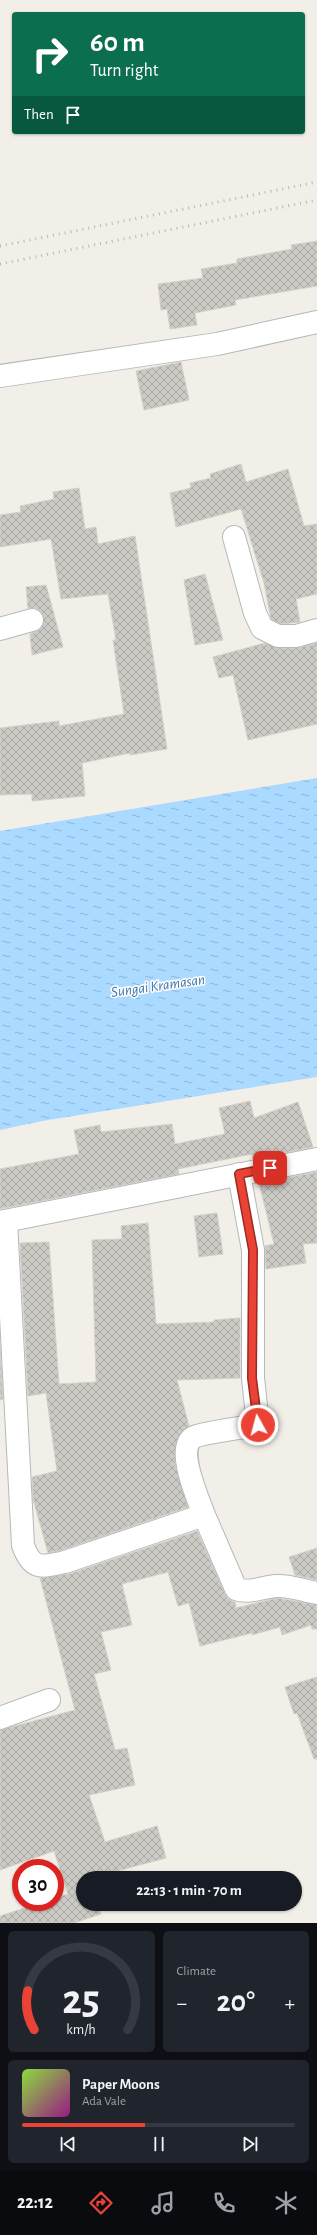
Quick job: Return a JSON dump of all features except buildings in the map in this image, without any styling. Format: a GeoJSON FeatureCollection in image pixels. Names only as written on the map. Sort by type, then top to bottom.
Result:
{"type":"FeatureCollection","features":[{"type":"Feature","properties":{"kind":"street"},"geometry":{"type":"LineString","coordinates":[[0,376],[217,344],[317,322]]}},
{"type":"Feature","properties":{"kind":"street"},"geometry":{"type":"LineString","coordinates":[[234,536],[254,613],[262,628],[278,636],[296,636],[317,630]]}},
{"type":"Feature","properties":{"kind":"street"},"geometry":{"type":"LineString","coordinates":[[0,629],[32,620]]}},
{"type":"Feature","properties":{"kind":"street"},"geometry":{"type":"LineString","coordinates":[[204,1515],[65,1562],[45,1566],[35,1564],[28,1558],[23,1544],[3,1221],[317,1159]]}},
{"type":"Feature","properties":{"kind":"street"},"geometry":{"type":"LineString","coordinates":[[239,1174],[253,1250],[252,1378],[258,1425],[194,1437],[186,1445],[185,1457],[204,1515],[236,1589],[241,1592],[276,1586],[317,1593]]}},
{"type":"Feature","properties":{"kind":"street"},"geometry":{"type":"LineString","coordinates":[[0,1718],[48,1700]]}},
{"type":"Feature","properties":{"kind":"water","name":"Sungai Kramasan"},"geometry":{"type":"Polygon","coordinates":[[[317,778],[317,1077],[42,1121],[0,1130],[0,831],[317,778]]]}},
{"type":"Feature","properties":{"kind":"railway"},"geometry":{"type":"LineString","coordinates":[[0,246],[317,182]]}},
{"type":"Feature","properties":{"kind":"railway"},"geometry":{"type":"LineString","coordinates":[[0,264],[317,200]]}},
{"type":"Feature","properties":{"kind":"route"},"geometry":{"type":"LineString","coordinates":[[258,1425],[252,1378],[254,1341],[253,1250],[239,1174],[270,1168]]}}]}
